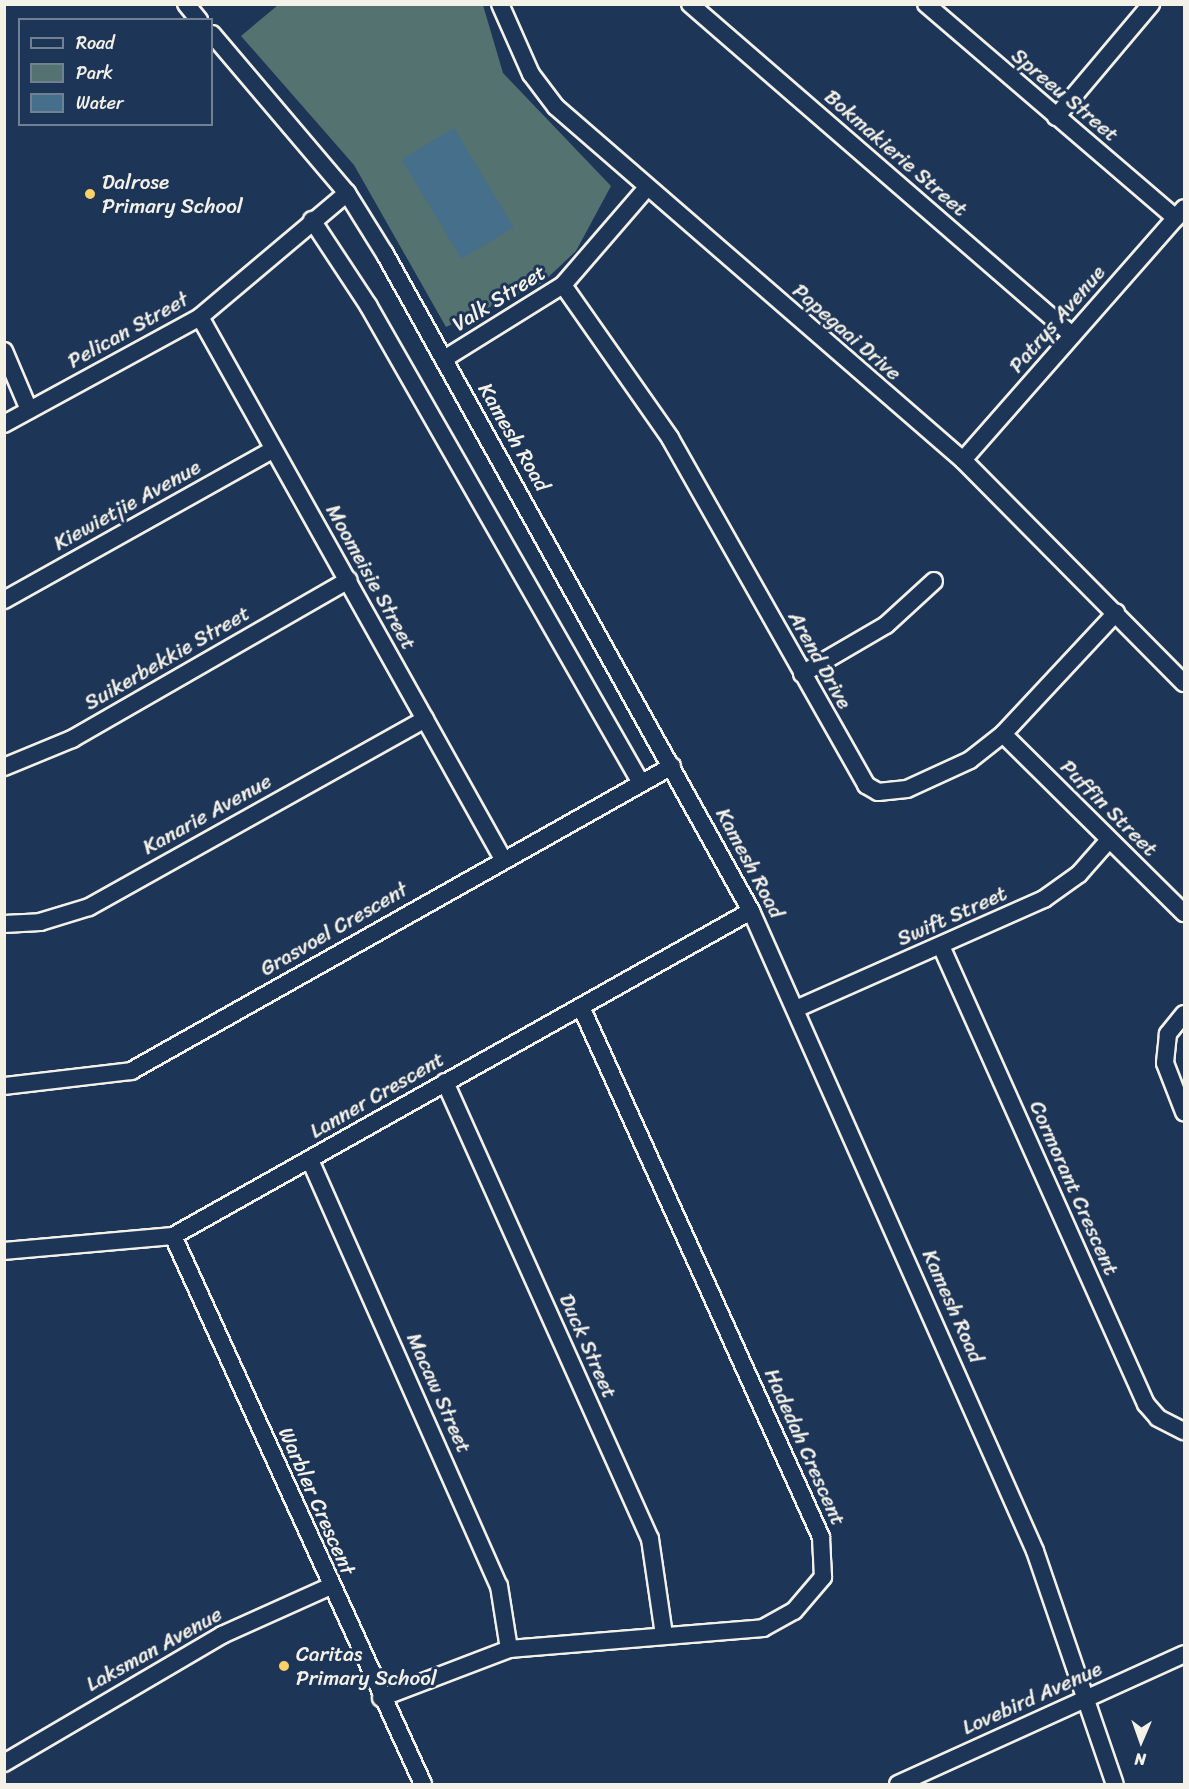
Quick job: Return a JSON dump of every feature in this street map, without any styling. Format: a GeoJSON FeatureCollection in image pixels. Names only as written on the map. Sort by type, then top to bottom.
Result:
{"type":"FeatureCollection","features":[{"type":"Feature","properties":{"kind":"street"},"geometry":{"type":"LineString","coordinates":[[186,4],[197,18]]}},
{"type":"Feature","properties":{"kind":"street","name":"Papegaai Drive"},"geometry":{"type":"LineString","coordinates":[[500,4],[531,74],[556,106],[646,189],[963,460],[1185,683]]}},
{"type":"Feature","properties":{"kind":"street","name":"Bokmakierie Street"},"geometry":{"type":"LineString","coordinates":[[690,4],[1072,334]]}},
{"type":"Feature","properties":{"kind":"street","name":"Spreeu Street"},"geometry":{"type":"LineString","coordinates":[[926,4],[1056,117],[1180,213]]}},
{"type":"Feature","properties":{"kind":"street"},"geometry":{"type":"LineString","coordinates":[[1056,117],[1151,4]]}},
{"type":"Feature","properties":{"kind":"street","name":"Kamesh Road"},"geometry":{"type":"LineString","coordinates":[[213,35],[346,193],[444,359],[751,911],[798,1008],[1035,1551],[1115,1785]]}},
{"type":"Feature","properties":{"kind":"street","name":"Valk Street"},"geometry":{"type":"LineString","coordinates":[[444,359],[563,285],[646,189]]}},
{"type":"Feature","properties":{"kind":"street","name":"Pelican Street"},"geometry":{"type":"LineString","coordinates":[[4,424],[200,317],[346,193]]}},
{"type":"Feature","properties":{"kind":"street","name":"Patrys Avenue"},"geometry":{"type":"LineString","coordinates":[[963,460],[1180,213]]}},
{"type":"Feature","properties":{"kind":"street"},"geometry":{"type":"LineString","coordinates":[[312,220],[368,304],[641,783]]}},
{"type":"Feature","properties":{"kind":"street","name":"Arend Drive"},"geometry":{"type":"LineString","coordinates":[[563,285],[670,438],[857,774],[878,792],[950,773],[1004,734],[1116,613]]}},
{"type":"Feature","properties":{"kind":"street","name":"Moomeisie Street"},"geometry":{"type":"LineString","coordinates":[[200,317],[272,450],[349,580],[503,859]]}},
{"type":"Feature","properties":{"kind":"street"},"geometry":{"type":"LineString","coordinates":[[4,351],[29,410]]}},
{"type":"Feature","properties":{"kind":"street","name":"Kiewietjie Avenue"},"geometry":{"type":"LineString","coordinates":[[4,600],[272,450]]}},
{"type":"Feature","properties":{"kind":"street","name":"Suikerbekkie Street"},"geometry":{"type":"LineString","coordinates":[[4,767],[72,739],[349,580]]}},
{"type":"Feature","properties":{"kind":"street"},"geometry":{"type":"LineString","coordinates":[[802,674],[886,625],[933,581]]}},
{"type":"Feature","properties":{"kind":"street","name":"Kanarie Avenue"},"geometry":{"type":"LineString","coordinates":[[4,924],[40,922],[89,907],[424,719]]}},
{"type":"Feature","properties":{"kind":"street","name":"Puffin Street"},"geometry":{"type":"LineString","coordinates":[[1004,734],[1108,840],[1185,913]]}},
{"type":"Feature","properties":{"kind":"street","name":"Grasvoel Crescent"},"geometry":{"type":"LineString","coordinates":[[4,1086],[131,1071],[503,859],[672,766]]}},
{"type":"Feature","properties":{"kind":"street","name":"Swift Street"},"geometry":{"type":"LineString","coordinates":[[798,1008],[1044,899],[1079,874],[1108,840]]}},
{"type":"Feature","properties":{"kind":"street","name":"Lanner Crescent"},"geometry":{"type":"LineString","coordinates":[[4,1251],[173,1236],[751,911]]}},
{"type":"Feature","properties":{"kind":"street","name":"Cormorant Crescent"},"geometry":{"type":"LineString","coordinates":[[941,946],[1146,1404],[1158,1418],[1185,1431]]}},
{"type":"Feature","properties":{"kind":"street","name":"Hadedah Crescent"},"geometry":{"type":"LineString","coordinates":[[381,1698],[510,1649],[748,1630],[774,1623],[818,1586],[825,1552],[581,1007]]}},
{"type":"Feature","properties":{"kind":"street"},"geometry":{"type":"LineString","coordinates":[[1185,1014],[1168,1034],[1165,1063],[1185,1112]]}},
{"type":"Feature","properties":{"kind":"street","name":"Duck Street"},"geometry":{"type":"LineString","coordinates":[[445,1082],[650,1539],[664,1635]]}},
{"type":"Feature","properties":{"kind":"street","name":"Macaw Street"},"geometry":{"type":"LineString","coordinates":[[310,1160],[500,1586],[510,1649]]}},
{"type":"Feature","properties":{"kind":"street","name":"Warbler Crescent"},"geometry":{"type":"LineString","coordinates":[[173,1236],[381,1698],[423,1785]]}},
{"type":"Feature","properties":{"kind":"street","name":"Laksman Avenue"},"geometry":{"type":"LineString","coordinates":[[4,1762],[222,1635],[331,1586]]}},
{"type":"Feature","properties":{"kind":"street","name":"Lovebird Avenue"},"geometry":{"type":"LineString","coordinates":[[898,1785],[1185,1654]]}},
{"type":"Feature","properties":{"kind":"green space"},"geometry":{"type":"Polygon","coordinates":[[[278,5],[483,5],[503,73],[611,186],[576,251],[542,283],[446,327],[354,165],[241,36],[278,5]]]}},
{"type":"Feature","properties":{"kind":"water"},"geometry":{"type":"Polygon","coordinates":[[[454,128],[514,227],[461,259],[402,159],[454,128]]]}},
{"type":"Feature","properties":{"kind":"place","name":"Dalrose Primary School"},"geometry":{"type":"Point","coordinates":[90,194]}},
{"type":"Feature","properties":{"kind":"place","name":"Caritas Primary School"},"geometry":{"type":"Point","coordinates":[284,1666]}}]}
